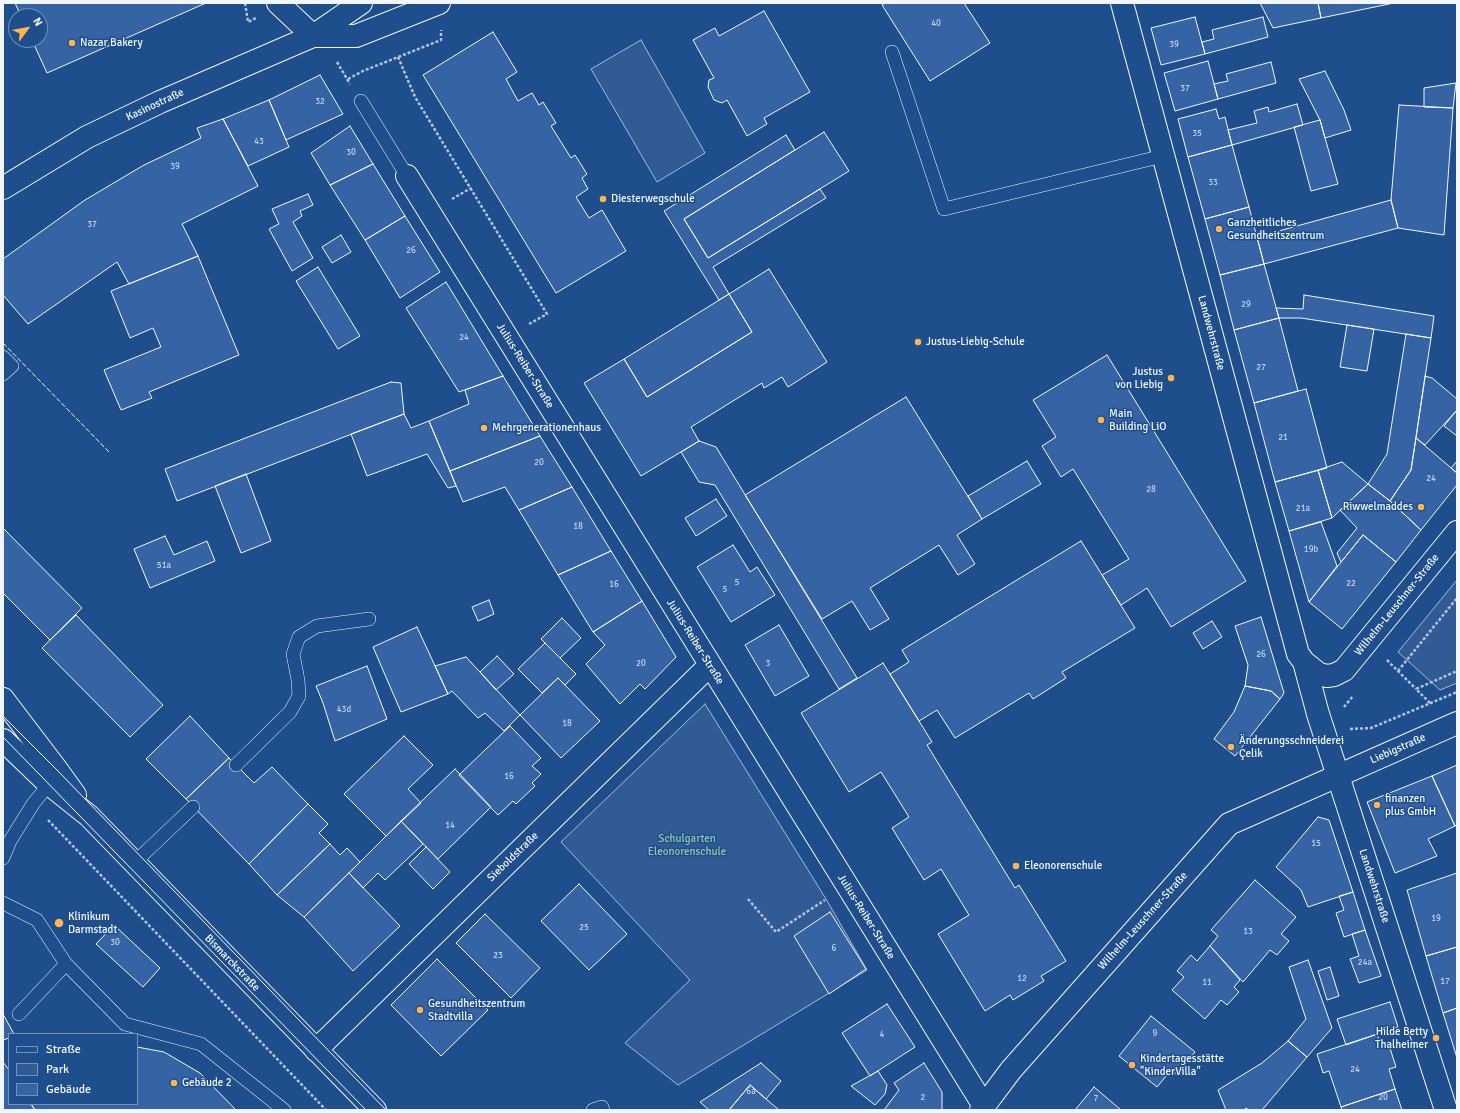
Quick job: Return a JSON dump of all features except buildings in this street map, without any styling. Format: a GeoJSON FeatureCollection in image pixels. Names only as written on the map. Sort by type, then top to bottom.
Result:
{"type":"FeatureCollection","features":[{"type":"Feature","properties":{"kind":"street"},"geometry":{"type":"LineString","coordinates":[[278,3],[313,36]]}},
{"type":"Feature","properties":{"kind":"street","name":"Kasinostraße"},"geometry":{"type":"LineString","coordinates":[[3,188],[94,134],[160,102],[313,36],[361,3]]}},
{"type":"Feature","properties":{"kind":"street","name":"Kasinostraße"},"geometry":{"type":"LineString","coordinates":[[313,36],[356,36],[439,3]]}},
{"type":"Feature","properties":{"kind":"street","name":"Landwehrstraße"},"geometry":{"type":"LineString","coordinates":[[1122,3],[1298,654],[1304,662],[1319,674],[1327,676],[1334,674]]}},
{"type":"Feature","properties":{"kind":"street","name":"Julius-Reiber-Straße"},"geometry":{"type":"LineString","coordinates":[[407,176],[983,1108]]}},
{"type":"Feature","properties":{"kind":"street","name":"Wilhelm-Leuschner-Straße"},"geometry":{"type":"LineString","coordinates":[[1334,674],[1344,670],[1457,532]]}},
{"type":"Feature","properties":{"kind":"street","name":"Landwehrstraße"},"geometry":{"type":"LineString","coordinates":[[1304,662],[1338,775],[1446,1110]]}},
{"type":"Feature","properties":{"kind":"street","name":"Sieboldstraße"},"geometry":{"type":"LineString","coordinates":[[316,1050],[710,665]]}},
{"type":"Feature","properties":{"kind":"street","name":"Bismarckstraße"},"geometry":{"type":"LineString","coordinates":[[3,700],[57,770],[89,816]]}},
{"type":"Feature","properties":{"kind":"street","name":"Liebigstraße"},"geometry":{"type":"LineString","coordinates":[[1338,775],[1457,723]]}},
{"type":"Feature","properties":{"kind":"street","name":"Bismarckstraße"},"geometry":{"type":"LineString","coordinates":[[3,740],[49,784],[89,816],[375,1110]]}},
{"type":"Feature","properties":{"kind":"street","name":"Wilhelm-Leuschner-Straße"},"geometry":{"type":"LineString","coordinates":[[983,1108],[1011,1070],[1229,824],[1338,775]]}},
{"type":"Feature","properties":{"kind":"lane"},"geometry":{"type":"LineString","coordinates":[[892,52],[944,209],[1163,156]]}},
{"type":"Feature","properties":{"kind":"lane"},"geometry":{"type":"LineString","coordinates":[[361,101],[407,176]]}},
{"type":"Feature","properties":{"kind":"lane"},"geometry":{"type":"LineString","coordinates":[[3,356],[12,366],[3,374]]}},
{"type":"Feature","properties":{"kind":"lane"},"geometry":{"type":"LineString","coordinates":[[236,764],[290,712],[299,696],[294,654],[298,637],[317,626],[369,619]]}},
{"type":"Feature","properties":{"kind":"lane","name":"Bismarckstraße"},"geometry":{"type":"LineString","coordinates":[[3,728],[89,816]]}},
{"type":"Feature","properties":{"kind":"lane"},"geometry":{"type":"LineString","coordinates":[[3,858],[10,841],[33,804],[49,784]]}},
{"type":"Feature","properties":{"kind":"lane"},"geometry":{"type":"LineString","coordinates":[[134,863],[193,807]]}},
{"type":"Feature","properties":{"kind":"lane"},"geometry":{"type":"LineString","coordinates":[[3,903],[37,920],[66,964],[125,1024],[201,1044],[284,1110]]}},
{"type":"Feature","properties":{"kind":"lane"},"geometry":{"type":"LineString","coordinates":[[19,1014],[66,964]]}},
{"type":"Feature","properties":{"kind":"lane"},"geometry":{"type":"LineString","coordinates":[[593,1110],[602,1107],[603,1110]]}},
{"type":"Feature","properties":{"kind":"path"},"geometry":{"type":"LineString","coordinates":[[245,3],[248,22]]}},
{"type":"Feature","properties":{"kind":"path"},"geometry":{"type":"LineString","coordinates":[[348,79],[363,71],[441,40]]}},
{"type":"Feature","properties":{"kind":"path"},"geometry":{"type":"LineString","coordinates":[[398,57],[415,97],[547,314],[506,337]]}},
{"type":"Feature","properties":{"kind":"path"},"geometry":{"type":"LineString","coordinates":[[1398,671],[1457,598]]}},
{"type":"Feature","properties":{"kind":"path"},"geometry":{"type":"LineString","coordinates":[[1385,659],[1430,703]]}},
{"type":"Feature","properties":{"kind":"path"},"geometry":{"type":"LineString","coordinates":[[1416,689],[1457,672]]}},
{"type":"Feature","properties":{"kind":"path"},"geometry":{"type":"LineString","coordinates":[[1324,730],[1371,728],[1457,692]]}},
{"type":"Feature","properties":{"kind":"path"},"geometry":{"type":"LineString","coordinates":[[33,804],[326,1110]]}},
{"type":"Feature","properties":{"kind":"path"},"geometry":{"type":"LineString","coordinates":[[748,899],[776,932],[847,886]]}},
{"type":"Feature","properties":{"kind":"green space"},"geometry":{"type":"Polygon","coordinates":[[[641,40],[705,153],[657,182],[591,69],[641,40]]]}},
{"type":"Feature","properties":{"kind":"green space"},"geometry":{"type":"Polygon","coordinates":[[[1457,580],[1457,683],[1440,690],[1398,652],[1457,580]]]}},
{"type":"Feature","properties":{"kind":"green space","name":"Schulgarten Eleonorenschule"},"geometry":{"type":"Polygon","coordinates":[[[705,704],[826,899],[867,970],[678,1085],[625,1043],[690,980],[561,842],[705,704]]]}},
{"type":"Feature","properties":{"kind":"tram line"},"geometry":{"type":"LineString","coordinates":[[3,716],[386,1110]]}},
{"type":"Feature","properties":{"kind":"tram line"},"geometry":{"type":"LineString","coordinates":[[3,737],[366,1110]]}},
{"type":"Feature","properties":{"kind":"fence"},"geometry":{"type":"LineString","coordinates":[[3,343],[110,453]]}},
{"type":"Feature","properties":{"kind":"place","name":"Nazar Bakery"},"geometry":{"type":"Point","coordinates":[72,43]}},
{"type":"Feature","properties":{"kind":"place","name":"Diesterwegschule"},"geometry":{"type":"Point","coordinates":[603,199]}},
{"type":"Feature","properties":{"kind":"place","name":"Ganzheitliches Gesundheitszentrum"},"geometry":{"type":"Point","coordinates":[1219,229]}},
{"type":"Feature","properties":{"kind":"place","name":"Justus-Liebig-Schule"},"geometry":{"type":"Point","coordinates":[918,342]}},
{"type":"Feature","properties":{"kind":"place","name":"Justus von Liebig"},"geometry":{"type":"Point","coordinates":[1171,378]}},
{"type":"Feature","properties":{"kind":"place","name":"Main Building LiO"},"geometry":{"type":"Point","coordinates":[1101,420]}},
{"type":"Feature","properties":{"kind":"place","name":"Mehrgenerationenhaus"},"geometry":{"type":"Point","coordinates":[484,428]}},
{"type":"Feature","properties":{"kind":"place","name":"Riwwelmaddes"},"geometry":{"type":"Point","coordinates":[1421,507]}},
{"type":"Feature","properties":{"kind":"place","name":"Änderungsschneiderei Çelik"},"geometry":{"type":"Point","coordinates":[1231,747]}},
{"type":"Feature","properties":{"kind":"place","name":"finanzen plus GmbH"},"geometry":{"type":"Point","coordinates":[1377,805]}},
{"type":"Feature","properties":{"kind":"place","name":"Eleonorenschule"},"geometry":{"type":"Point","coordinates":[1016,866]}},
{"type":"Feature","properties":{"kind":"place","name":"Klinikum Darmstadt"},"geometry":{"type":"Point","coordinates":[59,923]}},
{"type":"Feature","properties":{"kind":"place","name":"Gesundheitszentrum Stadtvilla"},"geometry":{"type":"Point","coordinates":[420,1010]}},
{"type":"Feature","properties":{"kind":"place","name":"Hilde Betty Thalheimer"},"geometry":{"type":"Point","coordinates":[1436,1038]}},
{"type":"Feature","properties":{"kind":"place","name":"Kindertagesstätte \"KinderVilla\""},"geometry":{"type":"Point","coordinates":[1132,1065]}},
{"type":"Feature","properties":{"kind":"place","name":"Gebäude 2"},"geometry":{"type":"Point","coordinates":[174,1083]}}]}
